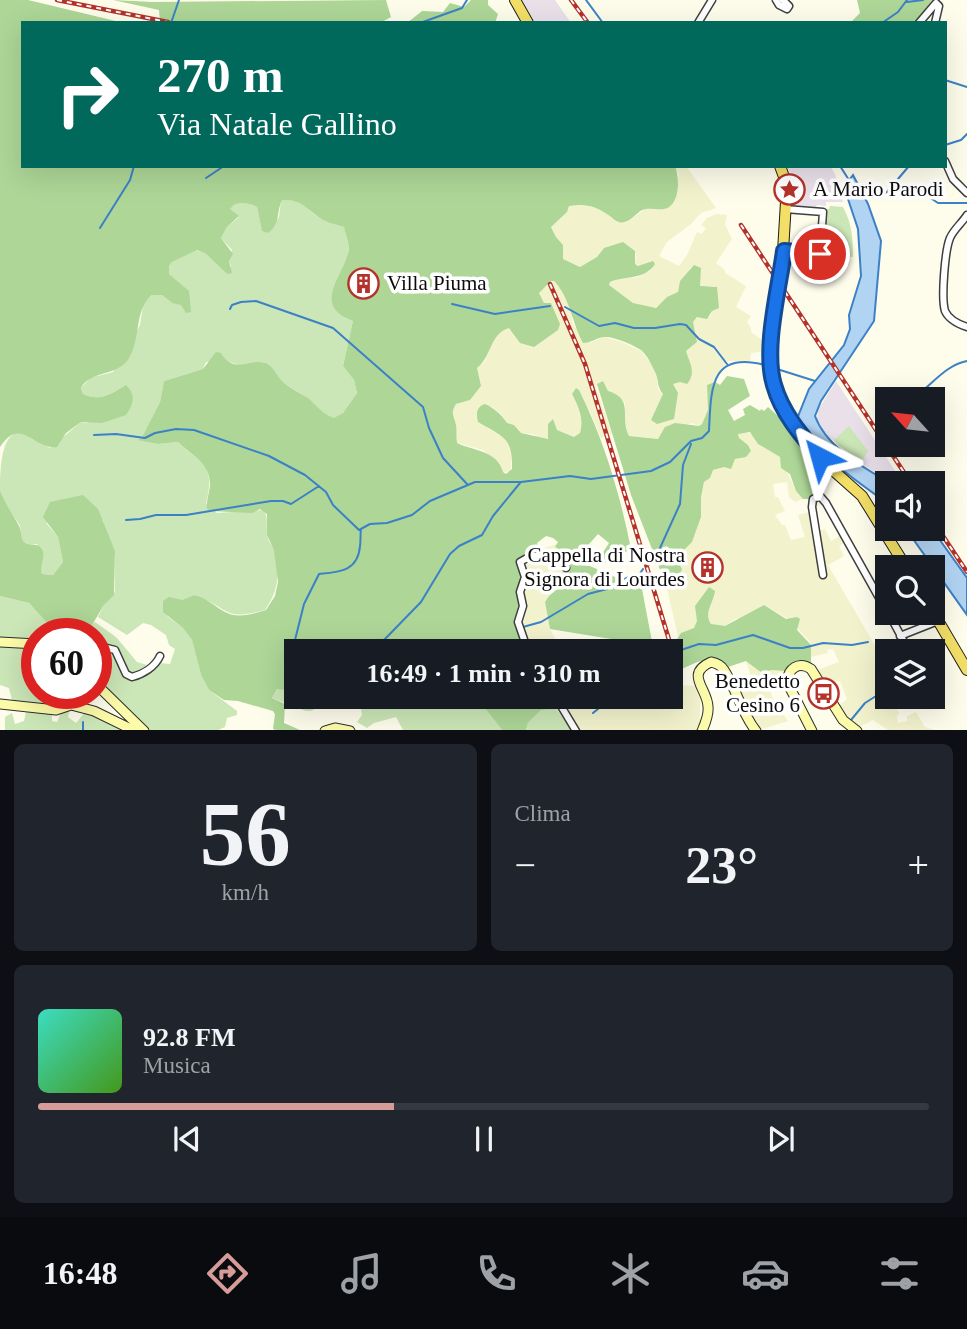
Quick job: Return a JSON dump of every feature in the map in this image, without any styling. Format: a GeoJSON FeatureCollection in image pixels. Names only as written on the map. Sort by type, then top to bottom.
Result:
{"type":"FeatureCollection","features":[{"type":"Feature","properties":{"kind":"main road"},"geometry":{"type":"LineString","coordinates":[[515,0],[527,21]]}},
{"type":"Feature","properties":{"kind":"main road"},"geometry":{"type":"LineString","coordinates":[[781,168],[787,185],[784,251],[771,352],[771,375],[775,390],[800,434],[826,464],[867,502],[899,555]]}},
{"type":"Feature","properties":{"kind":"main road"},"geometry":{"type":"LineString","coordinates":[[940,625],[967,670]]}},
{"type":"Feature","properties":{"kind":"street"},"geometry":{"type":"LineString","coordinates":[[699,21],[712,0]]}},
{"type":"Feature","properties":{"kind":"street"},"geometry":{"type":"LineString","coordinates":[[776,0],[787,9],[789,6],[783,0]]}},
{"type":"Feature","properties":{"kind":"street"},"geometry":{"type":"LineString","coordinates":[[921,21],[936,3],[939,6],[935,21]]}},
{"type":"Feature","properties":{"kind":"street"},"geometry":{"type":"LineString","coordinates":[[947,165],[953,179],[967,193]]}},
{"type":"Feature","properties":{"kind":"street"},"geometry":{"type":"LineString","coordinates":[[784,251],[820,254],[823,212],[785,209]]}},
{"type":"Feature","properties":{"kind":"street"},"geometry":{"type":"LineString","coordinates":[[967,215],[947,247],[944,297],[945,310],[950,319],[967,327]]}},
{"type":"Feature","properties":{"kind":"street"},"geometry":{"type":"LineString","coordinates":[[823,575],[812,507],[813,499],[820,496],[826,502],[875,590]]}},
{"type":"Feature","properties":{"kind":"street"},"geometry":{"type":"LineString","coordinates":[[524,639],[518,622],[523,606],[520,592],[524,577],[520,562],[540,555],[554,559],[566,568]]}},
{"type":"Feature","properties":{"kind":"street"},"geometry":{"type":"LineString","coordinates":[[895,625],[903,639]]}},
{"type":"Feature","properties":{"kind":"street"},"geometry":{"type":"LineString","coordinates":[[901,636],[921,625]]}},
{"type":"Feature","properties":{"kind":"street"},"geometry":{"type":"LineString","coordinates":[[0,642],[21,643]]}},
{"type":"Feature","properties":{"kind":"street"},"geometry":{"type":"LineString","coordinates":[[112,649],[115,650],[125,674],[132,677],[149,669],[160,656]]}},
{"type":"Feature","properties":{"kind":"street"},"geometry":{"type":"LineString","coordinates":[[702,730],[708,707],[698,673],[701,667],[711,662],[718,663],[724,670],[739,705],[756,730]]}},
{"type":"Feature","properties":{"kind":"street"},"geometry":{"type":"LineString","coordinates":[[812,730],[787,681],[789,672],[797,666],[811,669],[843,720],[857,730]]}},
{"type":"Feature","properties":{"kind":"street"},"geometry":{"type":"LineString","coordinates":[[112,699],[144,730]]}},
{"type":"Feature","properties":{"kind":"street"},"geometry":{"type":"LineString","coordinates":[[0,704],[56,710],[71,705],[94,711],[135,730]]}},
{"type":"Feature","properties":{"kind":"street"},"geometry":{"type":"LineString","coordinates":[[563,709],[576,730]]}},
{"type":"Feature","properties":{"kind":"street"},"geometry":{"type":"LineString","coordinates":[[325,730],[350,730]]}},
{"type":"Feature","properties":{"kind":"shaded area"},"geometry":{"type":"Polygon","coordinates":[[[522,0],[555,0],[570,21],[534,21],[522,0]]]}},
{"type":"Feature","properties":{"kind":"shaded area"},"geometry":{"type":"Polygon","coordinates":[[[787,168],[831,168],[843,202],[826,202],[826,206],[816,207],[788,206],[789,186],[793,186],[787,168]]]}},
{"type":"Feature","properties":{"kind":"shaded area"},"geometry":{"type":"Polygon","coordinates":[[[836,381],[875,440],[875,457],[886,457],[895,471],[875,472],[868,468],[823,432],[817,420],[818,410],[836,381]]]}},
{"type":"Feature","properties":{"kind":"green space"},"geometry":{"type":"Polygon","coordinates":[[[0,0],[28,0],[116,21],[21,21],[21,168],[676,168],[678,177],[676,197],[669,207],[642,210],[622,223],[591,206],[569,206],[567,212],[551,227],[563,245],[563,259],[580,267],[597,257],[604,248],[623,242],[635,251],[635,264],[638,266],[653,261],[655,264],[645,273],[610,282],[609,285],[633,303],[656,308],[667,297],[678,292],[680,281],[694,265],[701,268],[700,286],[717,287],[719,308],[712,311],[707,319],[697,317],[693,322],[697,342],[686,351],[691,375],[687,384],[673,384],[678,393],[674,419],[657,424],[651,420],[663,394],[650,361],[641,350],[618,339],[608,337],[583,343],[564,295],[554,281],[539,293],[544,303],[551,303],[560,324],[558,330],[534,347],[520,343],[509,328],[498,335],[477,368],[481,386],[470,400],[456,404],[453,410],[457,443],[490,455],[506,474],[512,469],[511,450],[505,439],[478,422],[478,409],[485,404],[521,433],[548,439],[548,424],[553,419],[557,430],[574,437],[580,433],[581,423],[579,408],[572,394],[576,388],[588,409],[610,468],[631,549],[606,563],[602,554],[609,543],[598,534],[582,552],[577,549],[572,556],[555,547],[558,542],[553,538],[546,536],[537,543],[540,552],[519,560],[523,575],[522,604],[517,619],[523,639],[284,639],[284,690],[277,689],[272,698],[284,704],[284,723],[300,730],[273,729],[273,711],[224,700],[209,690],[201,675],[192,640],[183,628],[163,612],[163,601],[169,597],[182,600],[194,595],[230,614],[266,610],[275,596],[278,582],[274,550],[267,535],[267,514],[260,509],[252,513],[207,509],[209,478],[200,461],[178,442],[158,444],[138,440],[160,402],[164,381],[203,369],[216,352],[236,365],[266,363],[284,383],[308,398],[326,414],[334,418],[343,413],[357,393],[354,380],[343,366],[353,321],[333,307],[332,298],[333,288],[349,249],[344,227],[323,220],[297,202],[282,200],[277,222],[268,233],[262,231],[257,207],[239,203],[233,206],[230,209],[239,216],[227,227],[221,238],[233,254],[229,261],[232,273],[227,274],[206,254],[197,250],[172,262],[169,274],[189,291],[191,312],[186,313],[181,305],[172,303],[162,295],[152,295],[142,309],[135,344],[127,361],[116,369],[90,379],[81,388],[83,394],[100,397],[126,385],[133,399],[126,415],[102,423],[81,422],[66,433],[57,447],[49,447],[21,434],[8,438],[0,447],[0,0]]]}},
{"type":"Feature","properties":{"kind":"green space"},"geometry":{"type":"Polygon","coordinates":[[[113,0],[386,0],[391,17],[384,21],[160,21],[159,10],[113,0]]]}},
{"type":"Feature","properties":{"kind":"green space"},"geometry":{"type":"Polygon","coordinates":[[[471,0],[488,0],[488,5],[498,14],[496,21],[410,21],[422,11],[443,12],[450,3],[464,7],[471,0]]]}},
{"type":"Feature","properties":{"kind":"green space"},"geometry":{"type":"Polygon","coordinates":[[[857,0],[932,0],[916,21],[852,21],[860,13],[857,0]]]}},
{"type":"Feature","properties":{"kind":"green space"},"geometry":{"type":"Polygon","coordinates":[[[676,168],[687,168],[716,208],[701,213],[667,242],[659,256],[679,266],[697,232],[702,234],[706,228],[701,225],[707,218],[716,214],[727,215],[725,224],[732,239],[716,263],[725,273],[746,286],[736,307],[751,316],[747,322],[751,332],[767,343],[767,351],[751,353],[750,361],[725,361],[726,366],[715,382],[707,385],[708,410],[705,421],[699,426],[692,423],[662,434],[658,439],[629,436],[625,429],[625,403],[608,391],[603,381],[596,387],[612,434],[601,438],[576,388],[572,394],[580,407],[582,426],[580,433],[574,437],[557,430],[545,440],[532,434],[521,433],[492,407],[478,422],[504,438],[513,449],[510,472],[503,472],[483,450],[457,443],[456,424],[452,418],[452,410],[458,402],[470,400],[477,368],[485,361],[487,350],[499,332],[509,328],[515,333],[560,324],[551,303],[544,303],[539,293],[551,281],[558,283],[571,309],[573,325],[590,343],[604,337],[641,351],[657,375],[658,389],[663,394],[662,401],[673,384],[680,382],[686,351],[697,342],[693,322],[697,317],[710,317],[714,286],[699,286],[701,268],[691,267],[680,281],[678,292],[653,309],[633,303],[608,285],[616,279],[638,277],[651,270],[635,264],[636,254],[604,248],[597,257],[580,267],[563,259],[563,245],[551,226],[567,212],[569,206],[579,204],[596,206],[620,222],[627,222],[645,209],[666,209],[679,175],[676,168]]]}},
{"type":"Feature","properties":{"kind":"green space"},"geometry":{"type":"Polygon","coordinates":[[[281,200],[297,201],[316,216],[344,227],[349,246],[345,318],[353,321],[343,366],[354,380],[357,393],[343,413],[334,419],[324,415],[306,397],[282,382],[268,364],[262,362],[243,366],[226,361],[206,362],[203,369],[164,381],[160,402],[139,439],[158,444],[178,442],[200,461],[209,480],[206,503],[217,513],[264,510],[268,538],[275,552],[277,576],[273,596],[265,610],[233,614],[194,595],[182,600],[167,616],[183,628],[192,640],[201,675],[209,690],[237,711],[237,715],[227,718],[225,727],[218,730],[149,730],[112,696],[112,634],[137,662],[147,665],[149,671],[159,663],[170,664],[175,649],[169,645],[166,635],[151,625],[143,623],[127,635],[112,626],[112,618],[98,617],[115,592],[115,551],[103,520],[46,523],[58,537],[63,562],[53,575],[42,574],[40,569],[43,554],[37,544],[23,542],[19,524],[1,497],[2,455],[8,439],[13,434],[28,435],[50,448],[81,422],[87,423],[126,385],[100,397],[83,394],[81,388],[90,378],[113,372],[140,325],[146,300],[155,293],[172,303],[188,295],[188,291],[169,274],[172,262],[196,250],[206,254],[227,274],[231,266],[229,261],[232,250],[221,238],[227,227],[239,217],[229,209],[235,204],[243,203],[257,207],[262,230],[268,232],[279,217],[281,200]]]}},
{"type":"Feature","properties":{"kind":"green space"},"geometry":{"type":"Polygon","coordinates":[[[830,206],[843,207],[846,213],[851,231],[853,257],[823,254],[826,209],[830,206]]]}},
{"type":"Feature","properties":{"kind":"green space"},"geometry":{"type":"Polygon","coordinates":[[[727,376],[744,379],[750,396],[728,410],[734,421],[745,415],[743,409],[750,405],[760,411],[768,407],[792,430],[827,474],[817,481],[818,486],[811,499],[803,499],[796,491],[790,474],[781,468],[780,457],[758,444],[750,432],[738,434],[751,451],[746,457],[735,459],[731,469],[724,467],[713,470],[710,478],[704,482],[701,517],[692,542],[676,558],[682,569],[679,576],[666,585],[631,495],[597,384],[603,381],[608,391],[621,399],[629,436],[658,439],[665,427],[675,423],[699,426],[702,424],[708,410],[707,385],[715,382],[720,385],[727,376]]]}},
{"type":"Feature","properties":{"kind":"green space"},"geometry":{"type":"Polygon","coordinates":[[[849,426],[868,451],[862,461],[834,440],[849,426]]]}},
{"type":"Feature","properties":{"kind":"green space"},"geometry":{"type":"Polygon","coordinates":[[[738,434],[753,434],[758,444],[780,457],[796,491],[802,496],[803,499],[795,502],[789,497],[787,482],[773,484],[775,497],[778,497],[785,511],[775,515],[782,525],[785,525],[791,540],[805,537],[798,515],[809,512],[815,532],[825,529],[831,541],[841,535],[845,542],[839,546],[844,556],[828,565],[875,645],[875,709],[897,709],[898,723],[907,721],[907,716],[916,712],[925,727],[935,730],[888,730],[873,720],[857,728],[853,727],[837,706],[847,699],[840,681],[825,684],[817,670],[839,662],[833,649],[811,657],[810,642],[790,620],[764,605],[746,617],[735,619],[725,626],[718,626],[711,624],[707,617],[715,594],[694,628],[678,636],[666,585],[675,580],[676,558],[692,542],[701,517],[704,482],[710,478],[713,470],[724,467],[739,457],[746,457],[751,451],[738,434]]]}},
{"type":"Feature","properties":{"kind":"green space"},"geometry":{"type":"Polygon","coordinates":[[[0,491],[20,528],[23,540],[42,549],[42,574],[53,575],[63,562],[58,537],[43,517],[50,502],[83,495],[98,509],[115,551],[114,595],[96,618],[43,618],[29,603],[0,596],[0,491]]]}},
{"type":"Feature","properties":{"kind":"green space"},"geometry":{"type":"Polygon","coordinates":[[[557,544],[563,547],[567,581],[545,602],[550,629],[555,639],[496,639],[518,557],[557,544]]]}},
{"type":"Feature","properties":{"kind":"green space"},"geometry":{"type":"Polygon","coordinates":[[[565,555],[642,589],[651,639],[611,639],[550,629],[545,602],[567,581],[565,555]]]}},
{"type":"Feature","properties":{"kind":"green space"},"geometry":{"type":"Polygon","coordinates":[[[709,587],[715,591],[708,612],[711,624],[725,626],[764,605],[786,619],[797,617],[800,619],[797,630],[811,645],[811,665],[797,663],[785,671],[772,670],[762,673],[746,661],[728,667],[721,662],[708,660],[683,668],[683,639],[677,639],[681,633],[694,628],[697,621],[695,606],[709,587]]]}},
{"type":"Feature","properties":{"kind":"green space"},"geometry":{"type":"Polygon","coordinates":[[[0,596],[29,603],[43,618],[21,618],[21,641],[0,639],[0,596]]]}},
{"type":"Feature","properties":{"kind":"green space"},"geometry":{"type":"Polygon","coordinates":[[[0,645],[21,646],[21,704],[13,704],[9,688],[0,685],[0,645]]]}},
{"type":"Feature","properties":{"kind":"green space"},"geometry":{"type":"Polygon","coordinates":[[[746,661],[766,673],[772,670],[785,671],[784,680],[767,684],[774,701],[788,721],[759,730],[737,692],[754,686],[746,661]]]}},
{"type":"Feature","properties":{"kind":"green space"},"geometry":{"type":"Polygon","coordinates":[[[683,685],[700,686],[700,730],[550,730],[547,709],[683,709],[683,685]]]}},
{"type":"Feature","properties":{"kind":"green space"},"geometry":{"type":"Polygon","coordinates":[[[277,689],[284,689],[284,703],[272,698],[277,689]]]}},
{"type":"Feature","properties":{"kind":"green space"},"geometry":{"type":"Polygon","coordinates":[[[361,709],[485,709],[502,730],[403,730],[396,717],[374,723],[367,728],[357,722],[362,715],[361,709]]]}},
{"type":"Feature","properties":{"kind":"green space"},"geometry":{"type":"Polygon","coordinates":[[[485,709],[556,709],[541,710],[528,723],[526,730],[502,730],[485,709]]]}},
{"type":"Feature","properties":{"kind":"green space"},"geometry":{"type":"Polygon","coordinates":[[[556,709],[573,730],[526,730],[528,723],[541,710],[556,709]]]}},
{"type":"Feature","properties":{"kind":"green space"},"geometry":{"type":"Polygon","coordinates":[[[65,711],[69,712],[68,717],[76,723],[85,712],[124,730],[5,730],[5,717],[12,713],[15,724],[24,721],[26,712],[52,714],[52,721],[57,722],[65,711]]]}},
{"type":"Feature","properties":{"kind":"water"},"geometry":{"type":"Polygon","coordinates":[[[853,175],[868,204],[881,241],[874,321],[821,401],[815,416],[836,447],[875,474],[875,494],[826,456],[797,419],[809,389],[844,345],[850,329],[849,315],[861,276],[858,229],[844,187],[853,175]]]}},
{"type":"Feature","properties":{"kind":"water"},"geometry":{"type":"Polygon","coordinates":[[[915,541],[941,541],[967,578],[967,615],[945,584],[945,555],[924,555],[915,541]]]}},
{"type":"Feature","properties":{"kind":"waterway"},"geometry":{"type":"LineString","coordinates":[[172,21],[179,0]]}},
{"type":"Feature","properties":{"kind":"waterway"},"geometry":{"type":"LineString","coordinates":[[426,21],[462,8],[467,0]]}},
{"type":"Feature","properties":{"kind":"waterway"},"geometry":{"type":"LineString","coordinates":[[586,0],[602,21]]}},
{"type":"Feature","properties":{"kind":"waterway"},"geometry":{"type":"LineString","coordinates":[[885,21],[898,12],[907,0]]}},
{"type":"Feature","properties":{"kind":"waterway"},"geometry":{"type":"LineString","coordinates":[[907,2],[923,0]]}},
{"type":"Feature","properties":{"kind":"waterway"},"geometry":{"type":"LineString","coordinates":[[947,81],[967,87]]}},
{"type":"Feature","properties":{"kind":"waterway"},"geometry":{"type":"LineString","coordinates":[[947,144],[961,140],[967,134]]}},
{"type":"Feature","properties":{"kind":"waterway"},"geometry":{"type":"LineString","coordinates":[[100,228],[130,180],[133,168]]}},
{"type":"Feature","properties":{"kind":"waterway"},"geometry":{"type":"LineString","coordinates":[[206,178],[221,168]]}},
{"type":"Feature","properties":{"kind":"waterway"},"geometry":{"type":"LineString","coordinates":[[841,168],[849,180]]}},
{"type":"Feature","properties":{"kind":"waterway"},"geometry":{"type":"LineString","coordinates":[[887,192],[907,168]]}},
{"type":"Feature","properties":{"kind":"waterway"},"geometry":{"type":"LineString","coordinates":[[865,195],[899,192],[929,197],[938,203],[967,203]]}},
{"type":"Feature","properties":{"kind":"waterway"},"geometry":{"type":"LineString","coordinates":[[230,309],[232,305],[241,302],[256,301],[333,328],[423,407],[443,458],[467,484]]}},
{"type":"Feature","properties":{"kind":"waterway"},"geometry":{"type":"LineString","coordinates":[[452,304],[495,314],[550,306]]}},
{"type":"Feature","properties":{"kind":"waterway"},"geometry":{"type":"LineString","coordinates":[[565,307],[599,326],[615,323],[634,328],[686,325],[699,339],[714,347],[727,364]]}},
{"type":"Feature","properties":{"kind":"waterway"},"geometry":{"type":"LineString","coordinates":[[927,387],[951,367],[967,361]]}},
{"type":"Feature","properties":{"kind":"waterway"},"geometry":{"type":"LineString","coordinates":[[94,435],[116,434],[145,438],[176,429],[194,430],[269,456],[305,475],[326,492],[333,505],[359,530],[370,524],[387,523],[412,515],[430,501],[475,482],[521,482],[570,476],[591,479],[651,471],[670,462],[691,441],[702,438],[709,431],[713,387],[724,368],[735,363],[749,362],[768,366]]}},
{"type":"Feature","properties":{"kind":"waterway"},"geometry":{"type":"LineString","coordinates":[[777,369],[815,381]]}},
{"type":"Feature","properties":{"kind":"waterway"},"geometry":{"type":"LineString","coordinates":[[648,565],[653,563],[680,504],[683,465],[691,444]]}},
{"type":"Feature","properties":{"kind":"waterway"},"geometry":{"type":"LineString","coordinates":[[385,639],[421,602],[450,554],[459,546],[482,535],[493,516],[520,483]]}},
{"type":"Feature","properties":{"kind":"waterway"},"geometry":{"type":"LineString","coordinates":[[126,520],[156,515],[186,515],[271,501],[291,504],[319,486]]}},
{"type":"Feature","properties":{"kind":"waterway"},"geometry":{"type":"LineString","coordinates":[[295,639],[304,604],[319,574],[347,569],[356,561],[361,529]]}},
{"type":"Feature","properties":{"kind":"waterway"},"geometry":{"type":"LineString","coordinates":[[523,627],[541,622],[588,594],[639,575],[643,569]]}},
{"type":"Feature","properties":{"kind":"waterway"},"geometry":{"type":"LineString","coordinates":[[683,649],[699,644],[716,645],[753,635],[790,648],[823,643],[852,645],[868,642]]}},
{"type":"Feature","properties":{"kind":"waterway"},"geometry":{"type":"LineString","coordinates":[[851,720],[865,703],[875,697]]}},
{"type":"Feature","properties":{"kind":"waterway"},"geometry":{"type":"LineString","coordinates":[[593,713],[598,709]]}},
{"type":"Feature","properties":{"kind":"waterway"},"geometry":{"type":"LineString","coordinates":[[83,722],[83,730]]}},
{"type":"Feature","properties":{"kind":"railway"},"geometry":{"type":"LineString","coordinates":[[57,0],[163,21]]}},
{"type":"Feature","properties":{"kind":"railway"},"geometry":{"type":"LineString","coordinates":[[571,0],[587,21]]}},
{"type":"Feature","properties":{"kind":"railway"},"geometry":{"type":"LineString","coordinates":[[741,225],[903,471]]}},
{"type":"Feature","properties":{"kind":"railway"},"geometry":{"type":"LineString","coordinates":[[550,284],[585,364],[669,639]]}},
{"type":"Feature","properties":{"kind":"railway"},"geometry":{"type":"LineString","coordinates":[[945,539],[967,572]]}},
{"type":"Feature","properties":{"kind":"place","name":"A Mario Parodi"},"geometry":{"type":"Point","coordinates":[790,189]}},
{"type":"Feature","properties":{"kind":"place","name":"Villa Piuma"},"geometry":{"type":"Point","coordinates":[364,283]}},
{"type":"Feature","properties":{"kind":"place","name":"Cappella di Nostra Signora di Lourdes"},"geometry":{"type":"Point","coordinates":[708,567]}},
{"type":"Feature","properties":{"kind":"place","name":"Benedetto Cesino 6"},"geometry":{"type":"Point","coordinates":[823,693]}},
{"type":"Feature","properties":{"kind":"route"},"geometry":{"type":"LineString","coordinates":[[820,254],[784,251],[770,362],[773,383],[782,405],[794,425],[820,457]]}}]}
